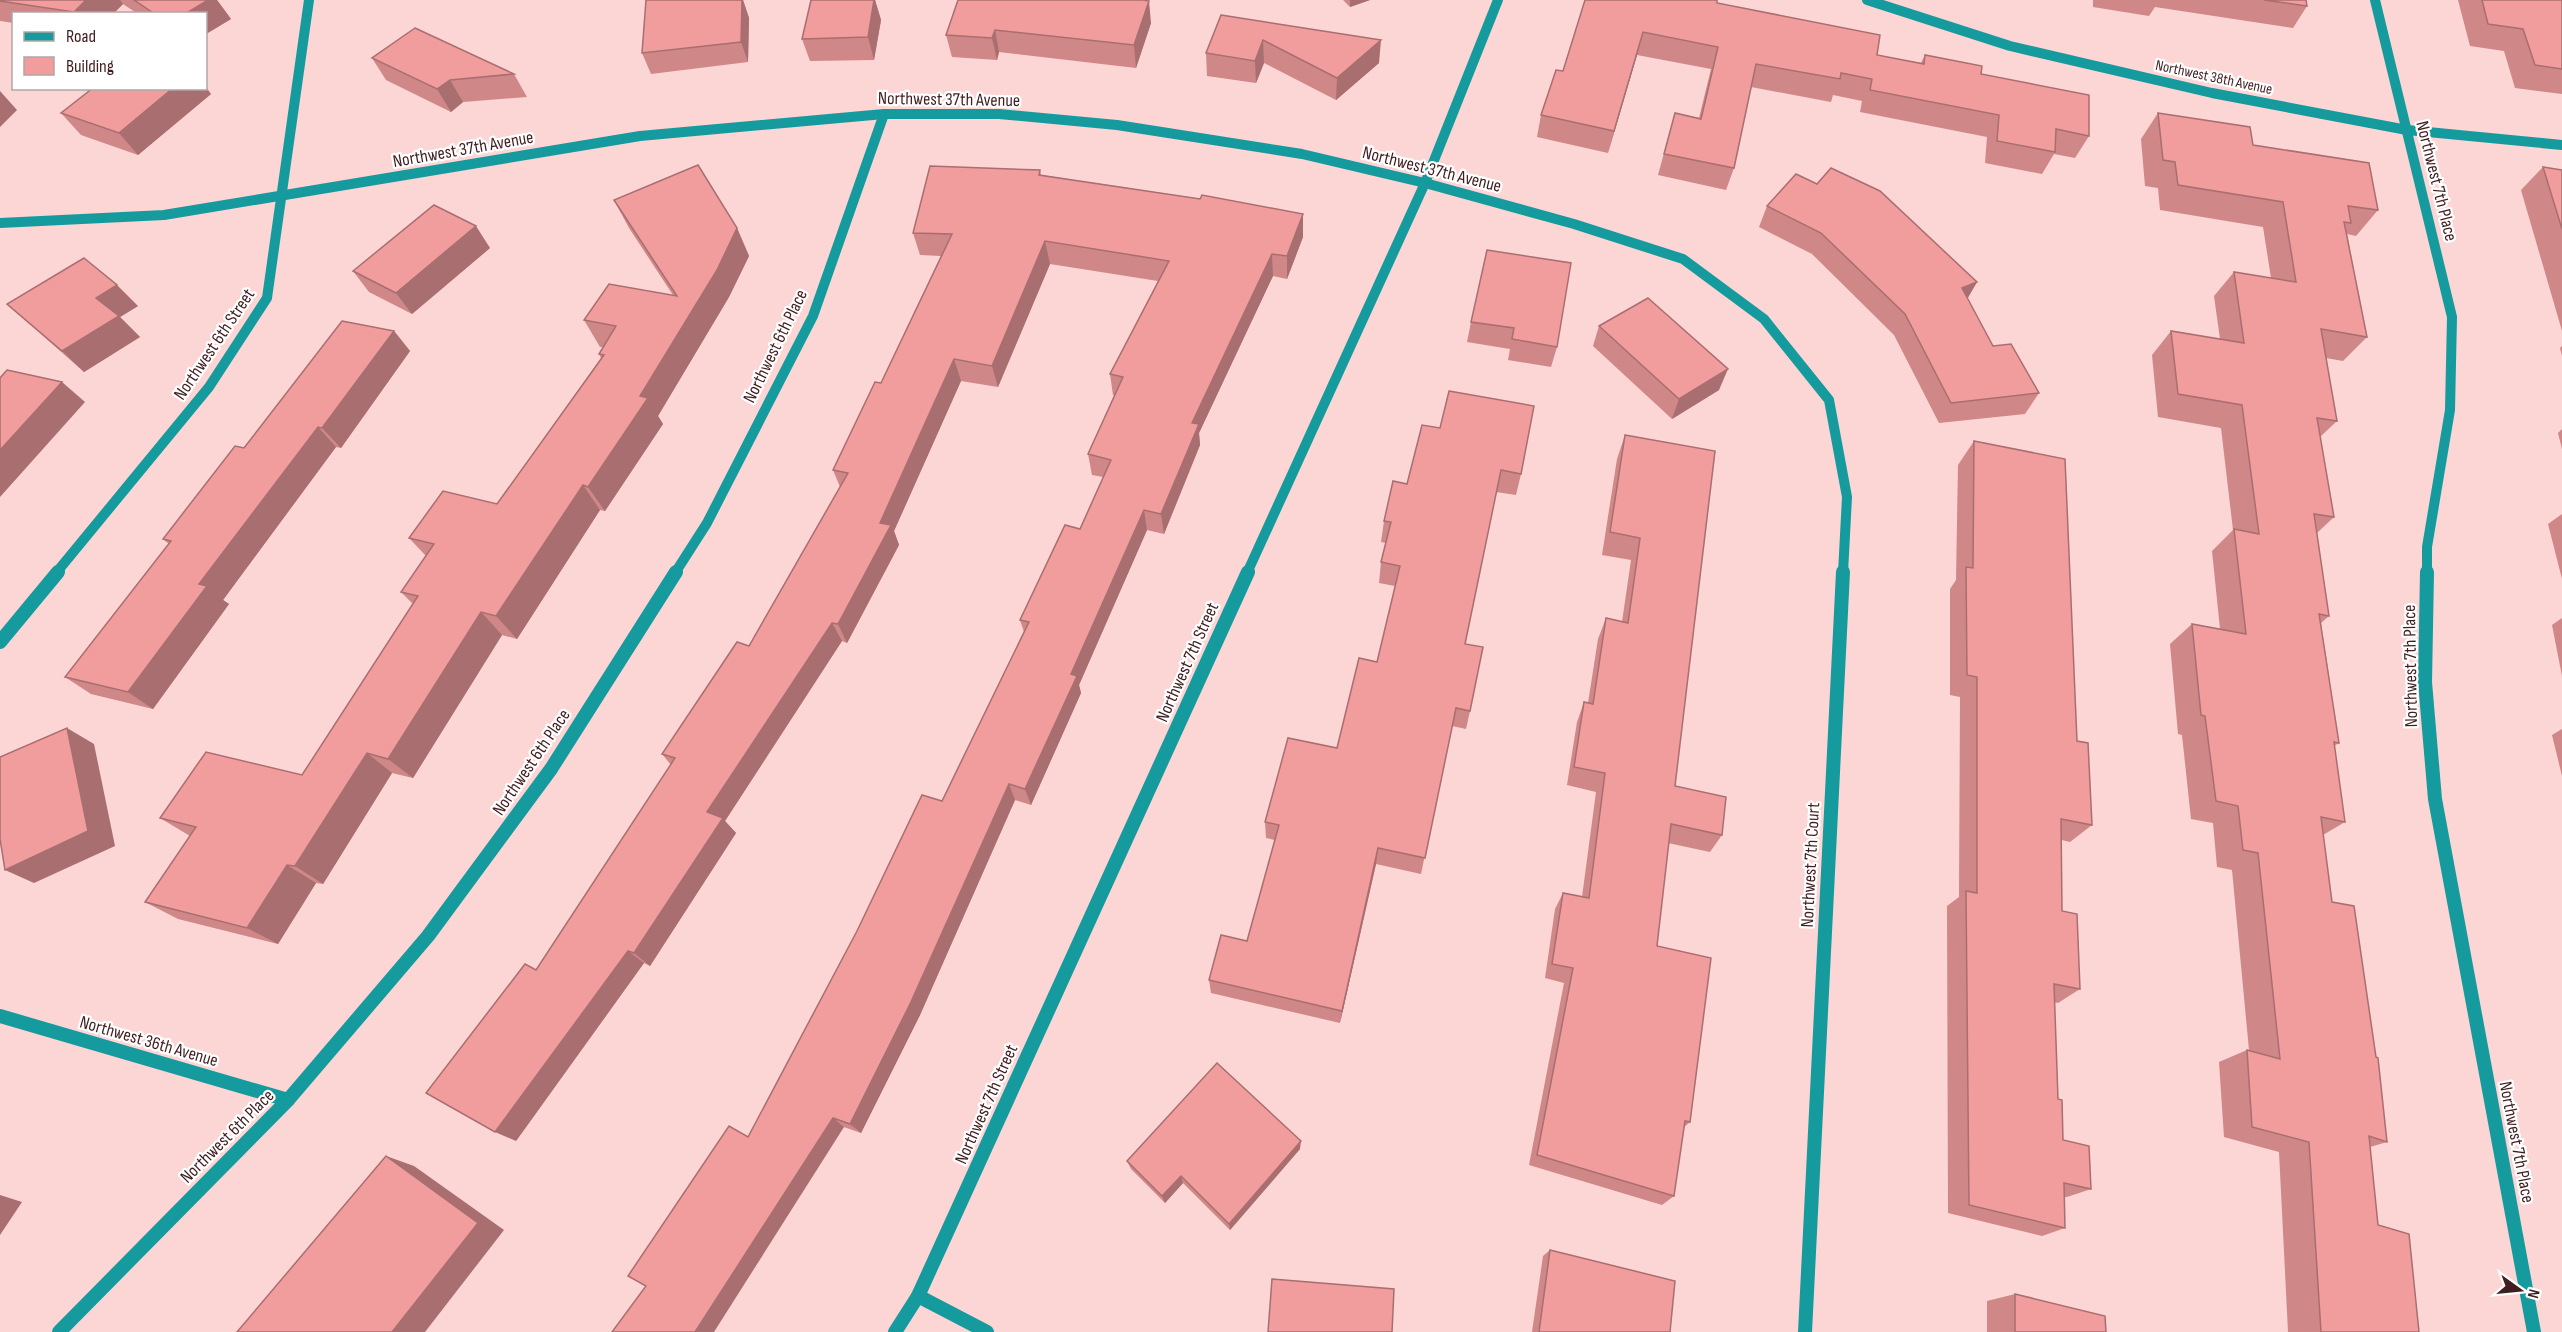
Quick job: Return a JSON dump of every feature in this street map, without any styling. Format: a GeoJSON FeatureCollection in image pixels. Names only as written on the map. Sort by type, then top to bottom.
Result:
{"type":"FeatureCollection","features":[{"type":"Feature","properties":{"kind":"street","name":"Northwest 6th Street"},"geometry":{"type":"LineString","coordinates":[[0,642],[209,387],[267,298],[309,0]]}},
{"type":"Feature","properties":{"kind":"street","name":"Northwest 7th Street"},"geometry":{"type":"LineString","coordinates":[[894,1332],[918,1296],[1425,183],[1498,0]]}},
{"type":"Feature","properties":{"kind":"street","name":"Northwest 38th Avenue"},"geometry":{"type":"LineString","coordinates":[[1867,0],[2010,46],[2212,93],[2406,130],[2562,145]]}},
{"type":"Feature","properties":{"kind":"street","name":"Northwest 7th Place"},"geometry":{"type":"LineString","coordinates":[[2375,0],[2452,317],[2450,410],[2427,547],[2425,682],[2435,799],[2534,1332]]}},
{"type":"Feature","properties":{"kind":"street","name":"Northwest 37th Avenue"},"geometry":{"type":"LineString","coordinates":[[0,223],[164,215],[640,136],[884,114],[999,114],[1117,124],[1302,154],[1425,183],[1574,224],[1683,259],[1764,319],[1829,400]]}},
{"type":"Feature","properties":{"kind":"street","name":"Northwest 6th Place"},"geometry":{"type":"LineString","coordinates":[[59,1332],[288,1100],[428,936],[552,769],[707,523],[813,316],[884,114]]}},
{"type":"Feature","properties":{"kind":"street","name":"Northwest 7th Court"},"geometry":{"type":"LineString","coordinates":[[1805,1332],[1847,497],[1829,400]]}},
{"type":"Feature","properties":{"kind":"street","name":"Northwest 36th Avenue"},"geometry":{"type":"LineString","coordinates":[[0,1016],[288,1100]]}},
{"type":"Feature","properties":{"kind":"street"},"geometry":{"type":"LineString","coordinates":[[918,1296],[987,1332]]}},
{"type":"Feature","properties":{"kind":"building"},"geometry":{"type":"Polygon","coordinates":[[[0,0],[86,0],[74,12],[0,0]]]}},
{"type":"Feature","properties":{"kind":"building"},"geometry":{"type":"Polygon","coordinates":[[[134,0],[208,0],[188,12],[152,12],[134,0]]]}},
{"type":"Feature","properties":{"kind":"building"},"geometry":{"type":"Polygon","coordinates":[[[646,0],[742,0],[741,42],[642,53],[646,0]]]}},
{"type":"Feature","properties":{"kind":"building"},"geometry":{"type":"Polygon","coordinates":[[[811,0],[874,0],[868,37],[802,39],[811,0]]]}},
{"type":"Feature","properties":{"kind":"building"},"geometry":{"type":"Polygon","coordinates":[[[958,0],[1149,1],[1134,45],[995,30],[992,38],[946,35],[958,0]]]}},
{"type":"Feature","properties":{"kind":"building"},"geometry":{"type":"Polygon","coordinates":[[[1585,0],[1717,0],[1717,3],[1880,35],[1877,55],[1924,64],[1925,55],[1982,66],[1981,74],[2089,95],[2089,136],[2056,129],[2055,152],[1997,141],[1999,115],[1870,90],[1872,79],[1841,73],[1840,79],[1756,64],[1734,168],[1664,154],[1675,113],[1701,119],[1718,47],[1643,32],[1614,131],[1541,115],[1556,70],[1563,71],[1585,0]]]}},
{"type":"Feature","properties":{"kind":"building"},"geometry":{"type":"Polygon","coordinates":[[[2264,0],[2306,0],[2307,6],[2264,0]]]}},
{"type":"Feature","properties":{"kind":"building"},"geometry":{"type":"Polygon","coordinates":[[[2482,0],[2562,0],[2562,69],[2535,65],[2523,29],[2488,24],[2482,0]]]}},
{"type":"Feature","properties":{"kind":"building"},"geometry":{"type":"Polygon","coordinates":[[[1221,15],[1381,40],[1337,78],[1263,40],[1255,61],[1206,53],[1221,15]]]}},
{"type":"Feature","properties":{"kind":"building"},"geometry":{"type":"Polygon","coordinates":[[[415,28],[514,74],[450,80],[437,89],[372,58],[415,28]]]}},
{"type":"Feature","properties":{"kind":"building"},"geometry":{"type":"Polygon","coordinates":[[[90,90],[171,90],[119,133],[61,113],[90,90]]]}},
{"type":"Feature","properties":{"kind":"building"},"geometry":{"type":"Polygon","coordinates":[[[2158,113],[2250,127],[2253,145],[2369,163],[2378,210],[2348,206],[2351,223],[2344,222],[2367,337],[2321,329],[2337,421],[2317,418],[2334,517],[2314,514],[2329,616],[2319,614],[2339,743],[2334,742],[2345,822],[2321,817],[2332,902],[2354,906],[2376,1057],[2378,1058],[2387,1142],[2369,1136],[2378,1225],[2409,1234],[2419,1332],[2321,1332],[2309,1142],[2252,1127],[2247,1050],[2280,1059],[2258,853],[2243,850],[2238,806],[2216,801],[2205,716],[2201,715],[2192,624],[2246,634],[2234,529],[2259,534],[2242,405],[2178,394],[2171,331],[2244,343],[2234,272],[2296,282],[2283,202],[2178,185],[2175,162],[2163,160],[2158,113]]]}},
{"type":"Feature","properties":{"kind":"building"},"geometry":{"type":"Polygon","coordinates":[[[698,165],[737,228],[717,270],[640,396],[648,398],[588,487],[583,485],[496,616],[481,612],[388,759],[367,753],[295,866],[287,865],[247,928],[145,902],[196,827],[160,818],[206,752],[302,775],[418,596],[401,592],[434,544],[409,538],[443,491],[497,504],[604,355],[599,354],[616,326],[584,320],[609,284],[677,296],[614,200],[698,165]]]}},
{"type":"Feature","properties":{"kind":"building"},"geometry":{"type":"Polygon","coordinates":[[[930,166],[1040,170],[1039,175],[1200,199],[1202,195],[1303,214],[1287,256],[1272,254],[1192,423],[1199,424],[1161,514],[1144,510],[1071,674],[1077,676],[1025,789],[1009,784],[910,1004],[850,1124],[833,1118],[695,1332],[612,1332],[646,1286],[628,1276],[729,1126],[748,1137],[857,931],[922,795],[942,801],[1029,622],[1020,620],[1065,525],[1080,529],[1111,460],[1088,454],[1123,377],[1110,374],[1169,261],[1045,241],[992,366],[954,359],[880,523],[891,525],[838,624],[832,623],[707,812],[723,818],[634,953],[628,951],[495,1132],[426,1093],[525,964],[536,970],[675,758],[662,754],[737,642],[749,646],[848,473],[833,470],[875,382],[881,383],[952,234],[913,233],[930,166]]]}},
{"type":"Feature","properties":{"kind":"building"},"geometry":{"type":"Polygon","coordinates":[[[2543,167],[2562,170],[2562,229],[2543,167]]]}},
{"type":"Feature","properties":{"kind":"building"},"geometry":{"type":"Polygon","coordinates":[[[1831,168],[1880,191],[1977,282],[1962,288],[1993,346],[2011,344],[2039,393],[1951,403],[1905,314],[1821,233],[1767,206],[1796,174],[1817,184],[1831,168]]]}},
{"type":"Feature","properties":{"kind":"building"},"geometry":{"type":"Polygon","coordinates":[[[434,205],[476,226],[396,293],[353,271],[434,205]]]}},
{"type":"Feature","properties":{"kind":"building"},"geometry":{"type":"Polygon","coordinates":[[[1487,250],[1571,263],[1557,347],[1512,339],[1514,328],[1471,322],[1487,250]]]}},
{"type":"Feature","properties":{"kind":"building"},"geometry":{"type":"Polygon","coordinates":[[[84,258],[117,285],[96,298],[119,316],[62,351],[7,304],[84,258]]]}},
{"type":"Feature","properties":{"kind":"building"},"geometry":{"type":"Polygon","coordinates":[[[1648,298],[1728,369],[1679,399],[1599,326],[1648,298]]]}},
{"type":"Feature","properties":{"kind":"building"},"geometry":{"type":"Polygon","coordinates":[[[342,321],[394,331],[322,428],[318,427],[199,584],[207,586],[128,692],[65,677],[171,541],[163,539],[235,446],[244,448],[342,321]]]}},
{"type":"Feature","properties":{"kind":"building"},"geometry":{"type":"Polygon","coordinates":[[[7,370],[62,382],[0,450],[0,378],[7,370]]]}},
{"type":"Feature","properties":{"kind":"building"},"geometry":{"type":"Polygon","coordinates":[[[1449,391],[1534,406],[1521,474],[1501,470],[1465,644],[1483,647],[1470,711],[1456,708],[1425,858],[1378,848],[1342,1011],[1209,980],[1221,935],[1247,941],[1279,825],[1265,822],[1288,738],[1337,748],[1359,658],[1377,662],[1400,566],[1381,562],[1391,522],[1384,521],[1393,481],[1407,484],[1422,425],[1440,428],[1449,391]]]}},
{"type":"Feature","properties":{"kind":"building"},"geometry":{"type":"Polygon","coordinates":[[[1625,435],[1715,451],[1675,786],[1726,797],[1722,835],[1671,824],[1657,946],[1711,958],[1690,1122],[1685,1121],[1674,1196],[1537,1155],[1573,968],[1552,964],[1563,893],[1589,898],[1605,773],[1574,767],[1584,702],[1593,704],[1606,618],[1628,623],[1640,538],[1610,532],[1625,435]]]}},
{"type":"Feature","properties":{"kind":"building"},"geometry":{"type":"Polygon","coordinates":[[[1974,441],[2065,459],[2077,741],[2088,743],[2092,825],[2061,819],[2062,911],[2077,914],[2080,989],[2054,984],[2058,1099],[2062,1100],[2063,1140],[2089,1146],[2091,1189],[2064,1183],[2065,1228],[1969,1205],[1966,891],[1977,893],[1977,677],[1967,675],[1966,567],[1973,568],[1974,441]]]}},
{"type":"Feature","properties":{"kind":"building"},"geometry":{"type":"Polygon","coordinates":[[[67,728],[88,831],[5,870],[0,839],[0,757],[67,728]]]}},
{"type":"Feature","properties":{"kind":"building"},"geometry":{"type":"Polygon","coordinates":[[[1217,1063],[1301,1141],[1229,1224],[1181,1176],[1162,1196],[1127,1161],[1217,1063]]]}},
{"type":"Feature","properties":{"kind":"building"},"geometry":{"type":"Polygon","coordinates":[[[386,1156],[478,1223],[392,1332],[237,1332],[386,1156]]]}},
{"type":"Feature","properties":{"kind":"building"},"geometry":{"type":"Polygon","coordinates":[[[1550,1250],[1675,1281],[1670,1332],[1539,1332],[1550,1250]]]}},
{"type":"Feature","properties":{"kind":"building"},"geometry":{"type":"Polygon","coordinates":[[[1272,1279],[1394,1289],[1392,1332],[1268,1332],[1272,1279]]]}},
{"type":"Feature","properties":{"kind":"building"},"geometry":{"type":"Polygon","coordinates":[[[2015,1294],[2105,1316],[2106,1332],[2015,1332],[2015,1294]]]}}]}
